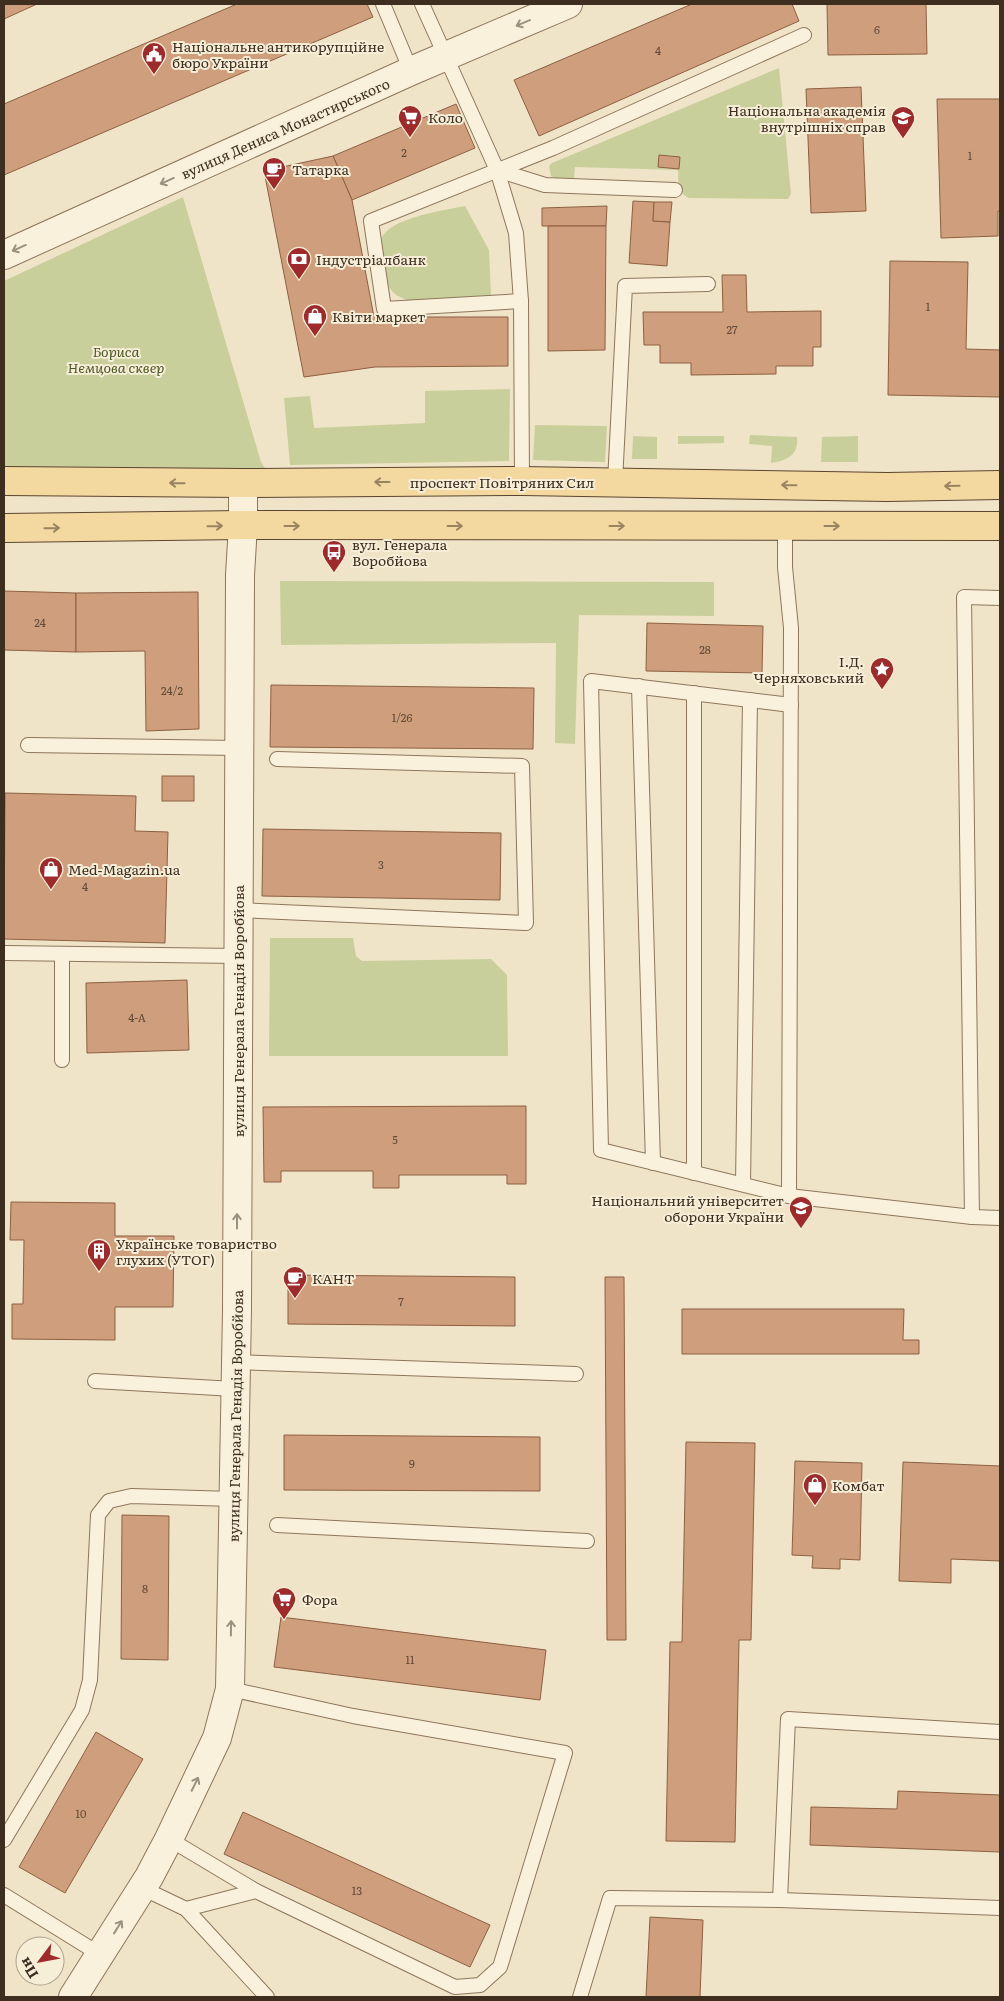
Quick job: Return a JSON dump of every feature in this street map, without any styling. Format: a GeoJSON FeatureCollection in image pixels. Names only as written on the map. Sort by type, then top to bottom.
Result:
{"type":"FeatureCollection","features":[{"type":"Feature","properties":{"kind":"main road","name":"проспект Повітряних Сил"},"geometry":{"type":"LineString","coordinates":[[4,481],[243,483],[522,481],[887,487],[1000,485]]}},
{"type":"Feature","properties":{"kind":"main road"},"geometry":{"type":"LineString","coordinates":[[4,528],[243,525],[1000,526]]}},
{"type":"Feature","properties":{"kind":"street","name":"вулиця Дениса Монастирського"},"geometry":{"type":"LineString","coordinates":[[4,255],[411,71],[568,4]]}},
{"type":"Feature","properties":{"kind":"street","name":"вулиця Генерала Генадія Воробйова"},"geometry":{"type":"LineString","coordinates":[[73,1997],[142,1888],[169,1839],[217,1738],[230,1689],[235,1362],[240,575],[243,483]]}},
{"type":"Feature","properties":{"kind":"lane"},"geometry":{"type":"LineString","coordinates":[[382,4],[411,71]]}},
{"type":"Feature","properties":{"kind":"lane"},"geometry":{"type":"LineString","coordinates":[[422,4],[497,170],[516,233],[521,301],[522,481]]}},
{"type":"Feature","properties":{"kind":"lane"},"geometry":{"type":"LineString","coordinates":[[521,301],[384,309],[371,221],[497,170],[804,35]]}},
{"type":"Feature","properties":{"kind":"lane"},"geometry":{"type":"LineString","coordinates":[[497,170],[545,185],[675,190]]}},
{"type":"Feature","properties":{"kind":"lane"},"geometry":{"type":"LineString","coordinates":[[615,482],[625,286],[708,284]]}},
{"type":"Feature","properties":{"kind":"lane"},"geometry":{"type":"LineString","coordinates":[[784,526],[785,567],[791,628],[792,705],[790,1196]]}},
{"type":"Feature","properties":{"kind":"lane"},"geometry":{"type":"LineString","coordinates":[[972,1217],[964,598],[1000,598]]}},
{"type":"Feature","properties":{"kind":"lane"},"geometry":{"type":"LineString","coordinates":[[792,705],[591,681],[601,1150],[790,1196],[972,1217],[1000,1218]]}},
{"type":"Feature","properties":{"kind":"lane"},"geometry":{"type":"LineString","coordinates":[[639,686],[653,1163]]}},
{"type":"Feature","properties":{"kind":"lane"},"geometry":{"type":"LineString","coordinates":[[694,693],[694,1172]]}},
{"type":"Feature","properties":{"kind":"lane"},"geometry":{"type":"LineString","coordinates":[[744,1184],[750,700]]}},
{"type":"Feature","properties":{"kind":"lane"},"geometry":{"type":"LineString","coordinates":[[28,745],[239,748]]}},
{"type":"Feature","properties":{"kind":"lane"},"geometry":{"type":"LineString","coordinates":[[238,910],[526,923],[522,766],[277,759]]}},
{"type":"Feature","properties":{"kind":"lane"},"geometry":{"type":"LineString","coordinates":[[4,953],[238,956]]}},
{"type":"Feature","properties":{"kind":"lane"},"geometry":{"type":"LineString","coordinates":[[62,954],[62,1060]]}},
{"type":"Feature","properties":{"kind":"lane"},"geometry":{"type":"LineString","coordinates":[[235,1362],[576,1374]]}},
{"type":"Feature","properties":{"kind":"lane"},"geometry":{"type":"LineString","coordinates":[[95,1381],[234,1389]]}},
{"type":"Feature","properties":{"kind":"lane"},"geometry":{"type":"LineString","coordinates":[[4,1840],[82,1710],[90,1680],[98,1515],[109,1501],[131,1496],[233,1499]]}},
{"type":"Feature","properties":{"kind":"lane"},"geometry":{"type":"LineString","coordinates":[[277,1526],[587,1541]]}},
{"type":"Feature","properties":{"kind":"lane"},"geometry":{"type":"LineString","coordinates":[[169,1839],[256,1891],[455,1986],[480,1985],[500,1967],[565,1753],[353,1716],[230,1689]]}},
{"type":"Feature","properties":{"kind":"lane"},"geometry":{"type":"LineString","coordinates":[[780,1900],[788,1719],[1000,1732]]}},
{"type":"Feature","properties":{"kind":"lane"},"geometry":{"type":"LineString","coordinates":[[142,1888],[186,1909],[267,1997]]}},
{"type":"Feature","properties":{"kind":"lane"},"geometry":{"type":"LineString","coordinates":[[186,1909],[256,1891]]}},
{"type":"Feature","properties":{"kind":"lane"},"geometry":{"type":"LineString","coordinates":[[4,1895],[101,1955]]}},
{"type":"Feature","properties":{"kind":"lane"},"geometry":{"type":"LineString","coordinates":[[580,1997],[610,1898],[780,1900],[1000,1908]]}},
{"type":"Feature","properties":{"kind":"green space"},"geometry":{"type":"Polygon","coordinates":[[[779,68],[791,194],[788,199],[689,198],[680,190],[678,170],[575,167],[574,178],[556,179],[551,176],[549,166],[552,163],[779,68]]]}},
{"type":"Feature","properties":{"kind":"green space","name":"Бориса Нємцова сквер"},"geometry":{"type":"Polygon","coordinates":[[[183,197],[261,462],[267,471],[4,472],[4,281],[183,197]]]}},
{"type":"Feature","properties":{"kind":"green space"},"geometry":{"type":"Polygon","coordinates":[[[465,206],[489,250],[491,295],[424,302],[407,300],[393,292],[387,284],[384,275],[379,246],[386,232],[406,220],[418,216],[465,206]]]}},
{"type":"Feature","properties":{"kind":"green space"},"geometry":{"type":"Polygon","coordinates":[[[510,389],[509,461],[290,465],[284,398],[310,396],[314,428],[425,423],[425,391],[510,389]]]}},
{"type":"Feature","properties":{"kind":"green space"},"geometry":{"type":"Polygon","coordinates":[[[535,425],[607,426],[605,462],[533,460],[535,425]]]}},
{"type":"Feature","properties":{"kind":"green space"},"geometry":{"type":"Polygon","coordinates":[[[750,435],[797,437],[796,448],[794,453],[787,459],[771,463],[772,446],[749,444],[750,435]]]}},
{"type":"Feature","properties":{"kind":"green space"},"geometry":{"type":"Polygon","coordinates":[[[633,436],[657,437],[657,459],[632,459],[633,436]]]}},
{"type":"Feature","properties":{"kind":"green space"},"geometry":{"type":"Polygon","coordinates":[[[678,436],[724,436],[724,443],[678,444],[678,436]]]}},
{"type":"Feature","properties":{"kind":"green space"},"geometry":{"type":"Polygon","coordinates":[[[858,436],[858,462],[821,462],[822,437],[858,436]]]}},
{"type":"Feature","properties":{"kind":"green space"},"geometry":{"type":"Polygon","coordinates":[[[280,581],[714,582],[714,616],[579,615],[575,744],[555,743],[556,643],[281,645],[280,581]]]}},
{"type":"Feature","properties":{"kind":"green space"},"geometry":{"type":"Polygon","coordinates":[[[270,938],[353,938],[356,956],[362,961],[491,959],[507,975],[508,1056],[269,1056],[270,938]]]}},
{"type":"Feature","properties":{"kind":"building"},"geometry":{"type":"Polygon","coordinates":[[[4,4],[37,4],[4,19],[4,4]]]}},
{"type":"Feature","properties":{"kind":"building","name":"Національне антикорупційне бюро України"},"geometry":{"type":"Polygon","coordinates":[[[237,4],[367,4],[373,17],[4,175],[4,104],[237,4]]]}},
{"type":"Feature","properties":{"kind":"building"},"geometry":{"type":"Polygon","coordinates":[[[692,4],[792,4],[799,21],[539,136],[514,80],[692,4]]]}},
{"type":"Feature","properties":{"kind":"building"},"geometry":{"type":"Polygon","coordinates":[[[827,4],[926,4],[927,54],[828,55],[827,4]]]}},
{"type":"Feature","properties":{"kind":"building"},"geometry":{"type":"Polygon","coordinates":[[[861,87],[866,211],[811,213],[806,89],[861,87]]]}},
{"type":"Feature","properties":{"kind":"building"},"geometry":{"type":"Polygon","coordinates":[[[937,99],[1000,99],[1000,211],[998,211],[998,236],[941,238],[937,99]]]}},
{"type":"Feature","properties":{"kind":"building"},"geometry":{"type":"Polygon","coordinates":[[[456,104],[475,148],[352,200],[333,156],[456,104]]]}},
{"type":"Feature","properties":{"kind":"building"},"geometry":{"type":"Polygon","coordinates":[[[659,155],[680,157],[679,169],[658,167],[659,155]]]}},
{"type":"Feature","properties":{"kind":"building"},"geometry":{"type":"Polygon","coordinates":[[[333,156],[352,200],[374,317],[508,317],[508,366],[375,367],[304,377],[264,171],[333,156]]]}},
{"type":"Feature","properties":{"kind":"building"},"geometry":{"type":"Polygon","coordinates":[[[633,201],[654,202],[653,221],[670,222],[667,266],[629,263],[633,201]]]}},
{"type":"Feature","properties":{"kind":"building"},"geometry":{"type":"Polygon","coordinates":[[[654,202],[672,202],[670,222],[653,221],[654,202]]]}},
{"type":"Feature","properties":{"kind":"building"},"geometry":{"type":"Polygon","coordinates":[[[607,206],[606,226],[542,226],[542,208],[607,206]]]}},
{"type":"Feature","properties":{"kind":"building"},"geometry":{"type":"Polygon","coordinates":[[[548,226],[606,226],[605,350],[548,351],[548,226]]]}},
{"type":"Feature","properties":{"kind":"building"},"geometry":{"type":"Polygon","coordinates":[[[890,261],[968,262],[966,349],[1000,350],[1000,397],[888,395],[890,261]]]}},
{"type":"Feature","properties":{"kind":"building"},"geometry":{"type":"Polygon","coordinates":[[[722,275],[746,275],[747,312],[821,311],[821,347],[813,347],[813,366],[776,366],[776,374],[691,375],[691,363],[660,363],[660,345],[644,345],[643,312],[723,312],[722,275]]]}},
{"type":"Feature","properties":{"kind":"building"},"geometry":{"type":"Polygon","coordinates":[[[4,591],[76,593],[76,652],[4,650],[4,591]]]}},
{"type":"Feature","properties":{"kind":"building"},"geometry":{"type":"Polygon","coordinates":[[[198,592],[199,729],[146,731],[145,651],[76,652],[76,593],[198,592]]]}},
{"type":"Feature","properties":{"kind":"building"},"geometry":{"type":"Polygon","coordinates":[[[647,623],[763,626],[762,673],[646,671],[647,623]]]}},
{"type":"Feature","properties":{"kind":"building"},"geometry":{"type":"Polygon","coordinates":[[[271,685],[534,688],[533,749],[270,747],[271,685]]]}},
{"type":"Feature","properties":{"kind":"building"},"geometry":{"type":"Polygon","coordinates":[[[162,776],[194,776],[194,801],[162,801],[162,776]]]}},
{"type":"Feature","properties":{"kind":"building"},"geometry":{"type":"Polygon","coordinates":[[[5,793],[136,796],[135,831],[168,832],[165,943],[4,939],[5,793]]]}},
{"type":"Feature","properties":{"kind":"building"},"geometry":{"type":"Polygon","coordinates":[[[263,829],[501,833],[500,900],[262,896],[263,829]]]}},
{"type":"Feature","properties":{"kind":"building"},"geometry":{"type":"Polygon","coordinates":[[[187,980],[189,1050],[87,1053],[86,983],[187,980]]]}},
{"type":"Feature","properties":{"kind":"building"},"geometry":{"type":"Polygon","coordinates":[[[526,1106],[526,1184],[507,1184],[507,1175],[399,1175],[399,1188],[373,1188],[373,1171],[281,1171],[281,1182],[264,1182],[263,1107],[526,1106]]]}},
{"type":"Feature","properties":{"kind":"building","name":"Українське товариство глухих (УТОГ)"},"geometry":{"type":"Polygon","coordinates":[[[11,1202],[115,1203],[115,1236],[174,1236],[173,1307],[115,1307],[115,1340],[12,1339],[12,1304],[23,1304],[24,1240],[10,1240],[11,1202]]]}},
{"type":"Feature","properties":{"kind":"building"},"geometry":{"type":"Polygon","coordinates":[[[288,1275],[515,1277],[515,1326],[288,1324],[288,1275]]]}},
{"type":"Feature","properties":{"kind":"building"},"geometry":{"type":"Polygon","coordinates":[[[605,1277],[624,1277],[626,1640],[607,1640],[605,1277]]]}},
{"type":"Feature","properties":{"kind":"building"},"geometry":{"type":"Polygon","coordinates":[[[682,1309],[904,1309],[903,1340],[919,1340],[919,1354],[682,1354],[682,1309]]]}},
{"type":"Feature","properties":{"kind":"building"},"geometry":{"type":"Polygon","coordinates":[[[284,1435],[540,1437],[540,1491],[284,1490],[284,1435]]]}},
{"type":"Feature","properties":{"kind":"building"},"geometry":{"type":"Polygon","coordinates":[[[686,1442],[755,1443],[751,1640],[739,1640],[735,1842],[666,1841],[670,1642],[682,1642],[686,1442]]]}},
{"type":"Feature","properties":{"kind":"building"},"geometry":{"type":"Polygon","coordinates":[[[795,1461],[862,1463],[860,1560],[840,1559],[840,1569],[812,1568],[813,1556],[792,1555],[795,1461]]]}},
{"type":"Feature","properties":{"kind":"building"},"geometry":{"type":"Polygon","coordinates":[[[903,1462],[1000,1466],[1000,1561],[951,1559],[951,1583],[899,1581],[903,1462]]]}},
{"type":"Feature","properties":{"kind":"building"},"geometry":{"type":"Polygon","coordinates":[[[122,1515],[169,1516],[168,1660],[121,1659],[122,1515]]]}},
{"type":"Feature","properties":{"kind":"building"},"geometry":{"type":"Polygon","coordinates":[[[281,1617],[546,1650],[540,1700],[274,1667],[281,1617]]]}},
{"type":"Feature","properties":{"kind":"building"},"geometry":{"type":"Polygon","coordinates":[[[96,1732],[143,1759],[65,1893],[19,1867],[96,1732]]]}},
{"type":"Feature","properties":{"kind":"building"},"geometry":{"type":"Polygon","coordinates":[[[898,1791],[1000,1795],[1000,1852],[810,1845],[811,1807],[897,1809],[898,1791]]]}},
{"type":"Feature","properties":{"kind":"building"},"geometry":{"type":"Polygon","coordinates":[[[243,1812],[490,1925],[470,1967],[224,1854],[243,1812]]]}},
{"type":"Feature","properties":{"kind":"building"},"geometry":{"type":"Polygon","coordinates":[[[650,1917],[703,1920],[700,1997],[646,1997],[650,1917]]]}},
{"type":"Feature","properties":{"kind":"place","name":"Національне антикорупційне бюро України"},"geometry":{"type":"Point","coordinates":[154,75]}},
{"type":"Feature","properties":{"kind":"place","name":"Коло"},"geometry":{"type":"Point","coordinates":[410,138]}},
{"type":"Feature","properties":{"kind":"place","name":"Національна академія внутрішніх справ"},"geometry":{"type":"Point","coordinates":[903,139]}},
{"type":"Feature","properties":{"kind":"place","name":"Татарка"},"geometry":{"type":"Point","coordinates":[274,190]}},
{"type":"Feature","properties":{"kind":"place","name":"Індустріалбанк"},"geometry":{"type":"Point","coordinates":[299,280]}},
{"type":"Feature","properties":{"kind":"place","name":"Квіти маркет"},"geometry":{"type":"Point","coordinates":[315,337]}},
{"type":"Feature","properties":{"kind":"place","name":"вул. Генерала Воробйова"},"geometry":{"type":"Point","coordinates":[334,573]}},
{"type":"Feature","properties":{"kind":"place","name":"І.Д. Черняховський"},"geometry":{"type":"Point","coordinates":[882,690]}},
{"type":"Feature","properties":{"kind":"place","name":"Med-Magazin.ua"},"geometry":{"type":"Point","coordinates":[51,890]}},
{"type":"Feature","properties":{"kind":"place","name":"Національний університет оборони України"},"geometry":{"type":"Point","coordinates":[801,1229]}},
{"type":"Feature","properties":{"kind":"place","name":"Українське товариство глухих (УТОГ)"},"geometry":{"type":"Point","coordinates":[99,1272]}},
{"type":"Feature","properties":{"kind":"place","name":"КАНТ"},"geometry":{"type":"Point","coordinates":[295,1299]}},
{"type":"Feature","properties":{"kind":"place","name":"Комбат"},"geometry":{"type":"Point","coordinates":[815,1506]}},
{"type":"Feature","properties":{"kind":"place","name":"Фора"},"geometry":{"type":"Point","coordinates":[284,1620]}}]}
